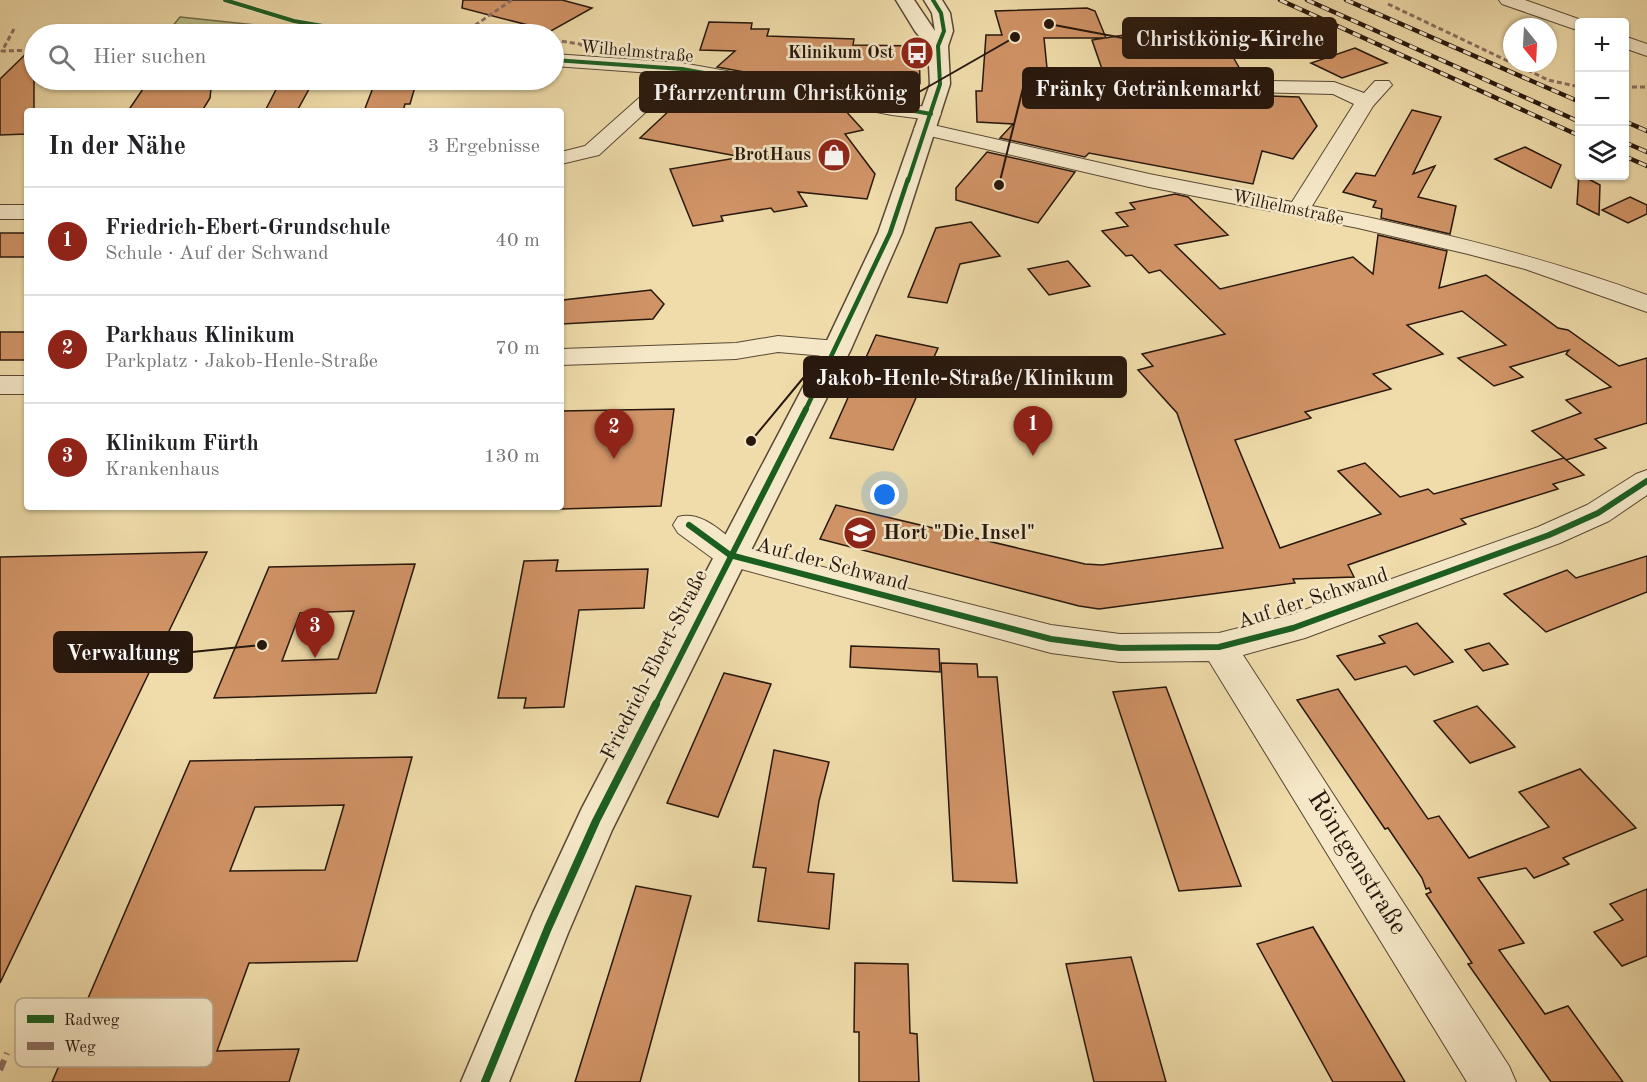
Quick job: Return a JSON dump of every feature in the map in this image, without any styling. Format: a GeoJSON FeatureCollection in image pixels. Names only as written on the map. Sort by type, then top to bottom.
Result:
{"type":"FeatureCollection","features":[{"type":"Feature","properties":{"kind":"street"},"geometry":{"type":"LineString","coordinates":[[905,0],[924,31],[938,46]]}},
{"type":"Feature","properties":{"kind":"street","name":"Friedrich-Ebert-Straße"},"geometry":{"type":"LineString","coordinates":[[485,1082],[548,928],[596,821],[832,358],[890,234],[940,84],[938,46],[943,24],[941,13],[933,0]]}},
{"type":"Feature","properties":{"kind":"street"},"geometry":{"type":"LineString","coordinates":[[1508,0],[1574,23]]}},
{"type":"Feature","properties":{"kind":"street"},"geometry":{"type":"LineString","coordinates":[[1551,0],[1549,6],[1574,23]]}},
{"type":"Feature","properties":{"kind":"street"},"geometry":{"type":"LineString","coordinates":[[1556,0],[1581,18]]}},
{"type":"Feature","properties":{"kind":"street"},"geometry":{"type":"LineString","coordinates":[[1629,43],[1647,50]]}},
{"type":"Feature","properties":{"kind":"street","name":"Wilhelmstraße"},"geometry":{"type":"LineString","coordinates":[[564,61],[682,69],[892,109],[927,122],[1130,177],[1491,251],[1598,284],[1647,304]]}},
{"type":"Feature","properties":{"kind":"street"},"geometry":{"type":"LineString","coordinates":[[564,157],[592,151],[682,69]]}},
{"type":"Feature","properties":{"kind":"street"},"geometry":{"type":"LineString","coordinates":[[1127,85],[1334,88],[1351,93],[1365,103]]}},
{"type":"Feature","properties":{"kind":"street"},"geometry":{"type":"LineString","coordinates":[[1298,210],[1365,103],[1382,85]]}},
{"type":"Feature","properties":{"kind":"street"},"geometry":{"type":"LineString","coordinates":[[0,212],[24,212]]}},
{"type":"Feature","properties":{"kind":"street"},"geometry":{"type":"LineString","coordinates":[[564,357],[735,351],[832,358]]}},
{"type":"Feature","properties":{"kind":"street"},"geometry":{"type":"LineString","coordinates":[[0,385],[24,385]]}},
{"type":"Feature","properties":{"kind":"street","name":"Auf der Schwand"},"geometry":{"type":"LineString","coordinates":[[730,555],[1051,639],[1120,648],[1219,647],[1293,628],[1549,535],[1598,513],[1646,483]]}},
{"type":"Feature","properties":{"kind":"street"},"geometry":{"type":"LineString","coordinates":[[689,525],[730,555]]}},
{"type":"Feature","properties":{"kind":"street","name":"Röntgenstraße"},"geometry":{"type":"LineString","coordinates":[[1219,647],[1307,783],[1493,1082]]}},
{"type":"Feature","properties":{"kind":"green space"},"geometry":{"type":"Polygon","coordinates":[[[180,17],[247,24],[174,24],[180,17]]]}},
{"type":"Feature","properties":{"kind":"building"},"geometry":{"type":"Polygon","coordinates":[[[463,0],[562,0],[592,8],[563,24],[524,24],[462,8],[463,0]]]}},
{"type":"Feature","properties":{"kind":"building"},"geometry":{"type":"Polygon","coordinates":[[[1087,8],[1095,11],[1106,38],[1212,20],[1245,78],[1127,77],[1115,84],[1120,91],[1299,97],[1317,126],[1293,159],[1262,151],[1253,184],[1089,153],[1085,157],[1000,138],[1013,124],[977,122],[976,91],[982,91],[986,35],[1002,35],[995,11],[1087,8]],[[1044,38],[1050,98],[1113,101],[1092,40],[1105,38],[1044,38]]]}},
{"type":"Feature","properties":{"kind":"building"},"geometry":{"type":"Polygon","coordinates":[[[709,22],[752,23],[751,29],[769,29],[767,36],[854,39],[853,45],[919,46],[920,83],[915,98],[867,94],[717,67],[735,51],[700,50],[709,22]]]}},
{"type":"Feature","properties":{"kind":"building"},"geometry":{"type":"Polygon","coordinates":[[[1355,48],[1387,63],[1342,78],[1311,63],[1355,48]]]}},
{"type":"Feature","properties":{"kind":"building"},"geometry":{"type":"Polygon","coordinates":[[[24,56],[24,90],[34,90],[34,108],[24,108],[24,134],[0,135],[0,79],[24,56]]]}},
{"type":"Feature","properties":{"kind":"building"},"geometry":{"type":"Polygon","coordinates":[[[702,80],[843,108],[863,130],[845,134],[875,174],[867,199],[798,192],[807,206],[774,212],[771,208],[721,216],[723,221],[693,226],[670,169],[742,157],[640,138],[702,80]]]}},
{"type":"Feature","properties":{"kind":"building"},"geometry":{"type":"Polygon","coordinates":[[[142,90],[211,90],[210,98],[204,108],[130,108],[142,90]]]}},
{"type":"Feature","properties":{"kind":"building"},"geometry":{"type":"Polygon","coordinates":[[[276,90],[309,90],[299,108],[267,108],[276,90]]]}},
{"type":"Feature","properties":{"kind":"building"},"geometry":{"type":"Polygon","coordinates":[[[372,90],[414,90],[410,104],[405,104],[404,108],[365,108],[372,90]]]}},
{"type":"Feature","properties":{"kind":"building"},"geometry":{"type":"Polygon","coordinates":[[[1412,110],[1441,117],[1413,174],[1435,166],[1418,197],[1456,206],[1450,234],[1381,218],[1382,209],[1373,207],[1376,201],[1343,192],[1356,173],[1375,176],[1412,110]]]}},
{"type":"Feature","properties":{"kind":"building"},"geometry":{"type":"Polygon","coordinates":[[[1525,147],[1561,165],[1551,188],[1495,159],[1525,147]]]}},
{"type":"Feature","properties":{"kind":"building"},"geometry":{"type":"Polygon","coordinates":[[[987,152],[1075,172],[1038,223],[956,200],[956,188],[987,152]]]}},
{"type":"Feature","properties":{"kind":"building"},"geometry":{"type":"Polygon","coordinates":[[[1579,180],[1590,180],[1600,185],[1599,215],[1577,204],[1579,180]]]}},
{"type":"Feature","properties":{"kind":"building"},"geometry":{"type":"Polygon","coordinates":[[[1175,194],[1188,197],[1228,235],[1175,245],[1220,289],[1353,257],[1373,274],[1378,235],[1447,251],[1439,288],[1486,275],[1558,328],[1568,330],[1619,366],[1647,358],[1647,423],[1595,439],[1606,448],[1566,460],[1584,475],[1553,484],[1558,489],[1461,519],[1466,524],[1348,565],[1354,577],[1293,579],[1295,583],[1099,609],[1079,606],[820,539],[836,505],[1085,564],[1102,565],[1223,548],[1177,413],[1138,370],[1153,366],[1142,354],[1225,334],[1160,270],[1149,273],[1132,255],[1126,256],[1102,231],[1128,226],[1116,213],[1135,209],[1130,203],[1175,194]],[[1462,311],[1407,325],[1443,354],[1373,374],[1391,389],[1305,412],[1311,418],[1235,440],[1280,548],[1381,514],[1338,471],[1365,463],[1400,497],[1428,489],[1434,494],[1564,458],[1532,431],[1581,413],[1566,400],[1611,387],[1566,354],[1569,350],[1510,367],[1523,377],[1494,386],[1458,358],[1506,345],[1462,311]]]}},
{"type":"Feature","properties":{"kind":"building"},"geometry":{"type":"Polygon","coordinates":[[[1630,197],[1647,205],[1647,214],[1628,223],[1602,210],[1630,197]]]}},
{"type":"Feature","properties":{"kind":"building"},"geometry":{"type":"Polygon","coordinates":[[[971,222],[1000,256],[960,264],[947,303],[908,297],[936,228],[971,222]]]}},
{"type":"Feature","properties":{"kind":"building"},"geometry":{"type":"Polygon","coordinates":[[[0,233],[24,233],[24,257],[0,257],[0,233]]]}},
{"type":"Feature","properties":{"kind":"building"},"geometry":{"type":"Polygon","coordinates":[[[1068,261],[1090,286],[1049,295],[1028,269],[1068,261]]]}},
{"type":"Feature","properties":{"kind":"building"},"geometry":{"type":"Polygon","coordinates":[[[651,290],[664,304],[653,319],[564,324],[564,300],[651,290]]]}},
{"type":"Feature","properties":{"kind":"building"},"geometry":{"type":"Polygon","coordinates":[[[0,332],[24,332],[24,360],[0,360],[0,332]]]}},
{"type":"Feature","properties":{"kind":"building"},"geometry":{"type":"Polygon","coordinates":[[[876,335],[938,348],[893,450],[830,438],[876,335]]]}},
{"type":"Feature","properties":{"kind":"building"},"geometry":{"type":"Polygon","coordinates":[[[674,409],[661,506],[564,509],[564,411],[674,409]]]}},
{"type":"Feature","properties":{"kind":"building"},"geometry":{"type":"Polygon","coordinates":[[[207,552],[0,983],[0,557],[207,552]]]}},
{"type":"Feature","properties":{"kind":"building"},"geometry":{"type":"Polygon","coordinates":[[[1647,556],[1647,592],[1546,632],[1504,594],[1567,570],[1576,578],[1647,556]]]}},
{"type":"Feature","properties":{"kind":"building"},"geometry":{"type":"Polygon","coordinates":[[[558,560],[556,571],[648,569],[644,608],[579,610],[564,707],[524,708],[526,698],[498,698],[524,561],[558,560]]]}},
{"type":"Feature","properties":{"kind":"building"},"geometry":{"type":"Polygon","coordinates":[[[415,564],[376,693],[214,698],[269,567],[415,564]],[[354,611],[300,613],[282,661],[338,659],[354,611]]]}},
{"type":"Feature","properties":{"kind":"building"},"geometry":{"type":"Polygon","coordinates":[[[1417,623],[1453,662],[1414,675],[1406,666],[1355,680],[1337,656],[1385,643],[1379,636],[1417,623]]]}},
{"type":"Feature","properties":{"kind":"building"},"geometry":{"type":"Polygon","coordinates":[[[1489,643],[1508,664],[1483,671],[1465,650],[1489,643]]]}},
{"type":"Feature","properties":{"kind":"building"},"geometry":{"type":"Polygon","coordinates":[[[851,646],[939,649],[940,672],[850,667],[851,646]]]}},
{"type":"Feature","properties":{"kind":"building"},"geometry":{"type":"Polygon","coordinates":[[[941,663],[977,664],[978,677],[997,677],[1017,883],[953,881],[941,663]]]}},
{"type":"Feature","properties":{"kind":"building"},"geometry":{"type":"Polygon","coordinates":[[[724,673],[771,684],[718,817],[667,803],[724,673]]]}},
{"type":"Feature","properties":{"kind":"building"},"geometry":{"type":"Polygon","coordinates":[[[1166,687],[1241,886],[1179,891],[1113,692],[1166,687]]]}},
{"type":"Feature","properties":{"kind":"building"},"geometry":{"type":"Polygon","coordinates":[[[1338,689],[1428,819],[1439,816],[1469,858],[1549,827],[1519,792],[1580,769],[1636,828],[1563,858],[1569,864],[1534,878],[1526,868],[1478,878],[1524,943],[1499,950],[1545,1014],[1568,1006],[1623,1082],[1551,1082],[1468,964],[1472,963],[1426,894],[1431,892],[1429,888],[1426,889],[1422,878],[1388,828],[1385,829],[1297,700],[1338,689]]]}},
{"type":"Feature","properties":{"kind":"building"},"geometry":{"type":"Polygon","coordinates":[[[1477,706],[1515,747],[1470,763],[1434,721],[1477,706]]]}},
{"type":"Feature","properties":{"kind":"building"},"geometry":{"type":"Polygon","coordinates":[[[774,750],[829,762],[819,801],[808,872],[834,874],[829,929],[758,921],[766,868],[753,867],[774,750]]]}},
{"type":"Feature","properties":{"kind":"building"},"geometry":{"type":"Polygon","coordinates":[[[412,757],[357,961],[249,963],[217,1051],[299,1049],[289,1082],[52,1082],[58,1067],[213,1067],[213,998],[88,998],[190,761],[412,757]],[[344,805],[255,807],[230,871],[325,870],[344,805]]]}},
{"type":"Feature","properties":{"kind":"building"},"geometry":{"type":"Polygon","coordinates":[[[636,886],[691,896],[640,1082],[575,1082],[636,886]]]}},
{"type":"Feature","properties":{"kind":"building"},"geometry":{"type":"Polygon","coordinates":[[[1647,889],[1647,956],[1622,966],[1594,932],[1623,920],[1610,904],[1647,889]]]}},
{"type":"Feature","properties":{"kind":"building"},"geometry":{"type":"Polygon","coordinates":[[[1313,927],[1405,1082],[1333,1082],[1257,944],[1313,927]]]}},
{"type":"Feature","properties":{"kind":"building"},"geometry":{"type":"Polygon","coordinates":[[[1131,957],[1166,1082],[1094,1082],[1066,964],[1131,957]]]}},
{"type":"Feature","properties":{"kind":"building"},"geometry":{"type":"Polygon","coordinates":[[[855,963],[908,964],[910,1033],[917,1034],[919,1082],[859,1082],[859,1032],[854,1032],[855,963]]]}},
{"type":"Feature","properties":{"kind":"railway"},"geometry":{"type":"LineString","coordinates":[[1280,0],[1575,134]]}},
{"type":"Feature","properties":{"kind":"railway"},"geometry":{"type":"LineString","coordinates":[[1307,0],[1575,120]]}},
{"type":"Feature","properties":{"kind":"railway"},"geometry":{"type":"LineString","coordinates":[[1346,0],[1575,100]]}},
{"type":"Feature","properties":{"kind":"railway"},"geometry":{"type":"LineString","coordinates":[[1629,123],[1647,131]]}},
{"type":"Feature","properties":{"kind":"railway"},"geometry":{"type":"LineString","coordinates":[[1629,144],[1647,152]]}},
{"type":"Feature","properties":{"kind":"railway"},"geometry":{"type":"LineString","coordinates":[[1629,158],[1647,166]]}},
{"type":"Feature","properties":{"kind":"marked path"},"geometry":{"type":"LineString","coordinates":[[477,24],[512,0]]}},
{"type":"Feature","properties":{"kind":"marked path"},"geometry":{"type":"LineString","coordinates":[[1388,4],[1503,59]]}},
{"type":"Feature","properties":{"kind":"marked path"},"geometry":{"type":"LineString","coordinates":[[14,29],[2,51],[24,50]]}},
{"type":"Feature","properties":{"kind":"marked path"},"geometry":{"type":"LineString","coordinates":[[564,42],[580,44],[586,49]]}},
{"type":"Feature","properties":{"kind":"marked path"},"geometry":{"type":"LineString","coordinates":[[1532,72],[1548,80],[1575,86]]}},
{"type":"Feature","properties":{"kind":"marked path"},"geometry":{"type":"LineString","coordinates":[[1629,87],[1647,87]]}},
{"type":"Feature","properties":{"kind":"marked path"},"geometry":{"type":"LineString","coordinates":[[0,1070],[7,1053]]}},
{"type":"Feature","properties":{"kind":"cycle path"},"geometry":{"type":"LineString","coordinates":[[225,0],[311,24]]}},
{"type":"Feature","properties":{"kind":"cycle path"},"geometry":{"type":"LineString","coordinates":[[485,1082],[548,928],[596,821],[837,349],[890,233],[940,84],[938,46],[944,31],[941,13],[933,0]]}},
{"type":"Feature","properties":{"kind":"cycle path"},"geometry":{"type":"LineString","coordinates":[[564,61],[682,69],[892,109],[931,114]]}},
{"type":"Feature","properties":{"kind":"cycle path"},"geometry":{"type":"LineString","coordinates":[[689,525],[730,555],[1051,639],[1120,648],[1219,647],[1293,628],[1549,535],[1598,513],[1647,481]]}},
{"type":"Feature","properties":{"kind":"place","name":"Christkönig-Kirche"},"geometry":{"type":"Point","coordinates":[1049,24]}},
{"type":"Feature","properties":{"kind":"place","name":"Pfarrzentrum Christkönig"},"geometry":{"type":"Point","coordinates":[1015,37]}},
{"type":"Feature","properties":{"kind":"place","name":"Klinikum Ost"},"geometry":{"type":"Point","coordinates":[917,53]}},
{"type":"Feature","properties":{"kind":"place","name":"BrotHaus"},"geometry":{"type":"Point","coordinates":[834,155]}},
{"type":"Feature","properties":{"kind":"place","name":"Fränky Getränkemarkt"},"geometry":{"type":"Point","coordinates":[999,185]}},
{"type":"Feature","properties":{"kind":"place","name":"Jakob-Henle-Straße/Klinikum"},"geometry":{"type":"Point","coordinates":[751,441]}},
{"type":"Feature","properties":{"kind":"place","name":"Friedrich-Ebert-Grundschule"},"geometry":{"type":"Point","coordinates":[1033,456]}},
{"type":"Feature","properties":{"kind":"place","name":"Parkhaus Klinikum"},"geometry":{"type":"Point","coordinates":[614,459]}},
{"type":"Feature","properties":{"kind":"place","name":"Hort \"Die Insel\""},"geometry":{"type":"Point","coordinates":[860,533]}},
{"type":"Feature","properties":{"kind":"place","name":"Verwaltung"},"geometry":{"type":"Point","coordinates":[262,645]}},
{"type":"Feature","properties":{"kind":"place","name":"Klinikum Fürth"},"geometry":{"type":"Point","coordinates":[315,658]}}]}
